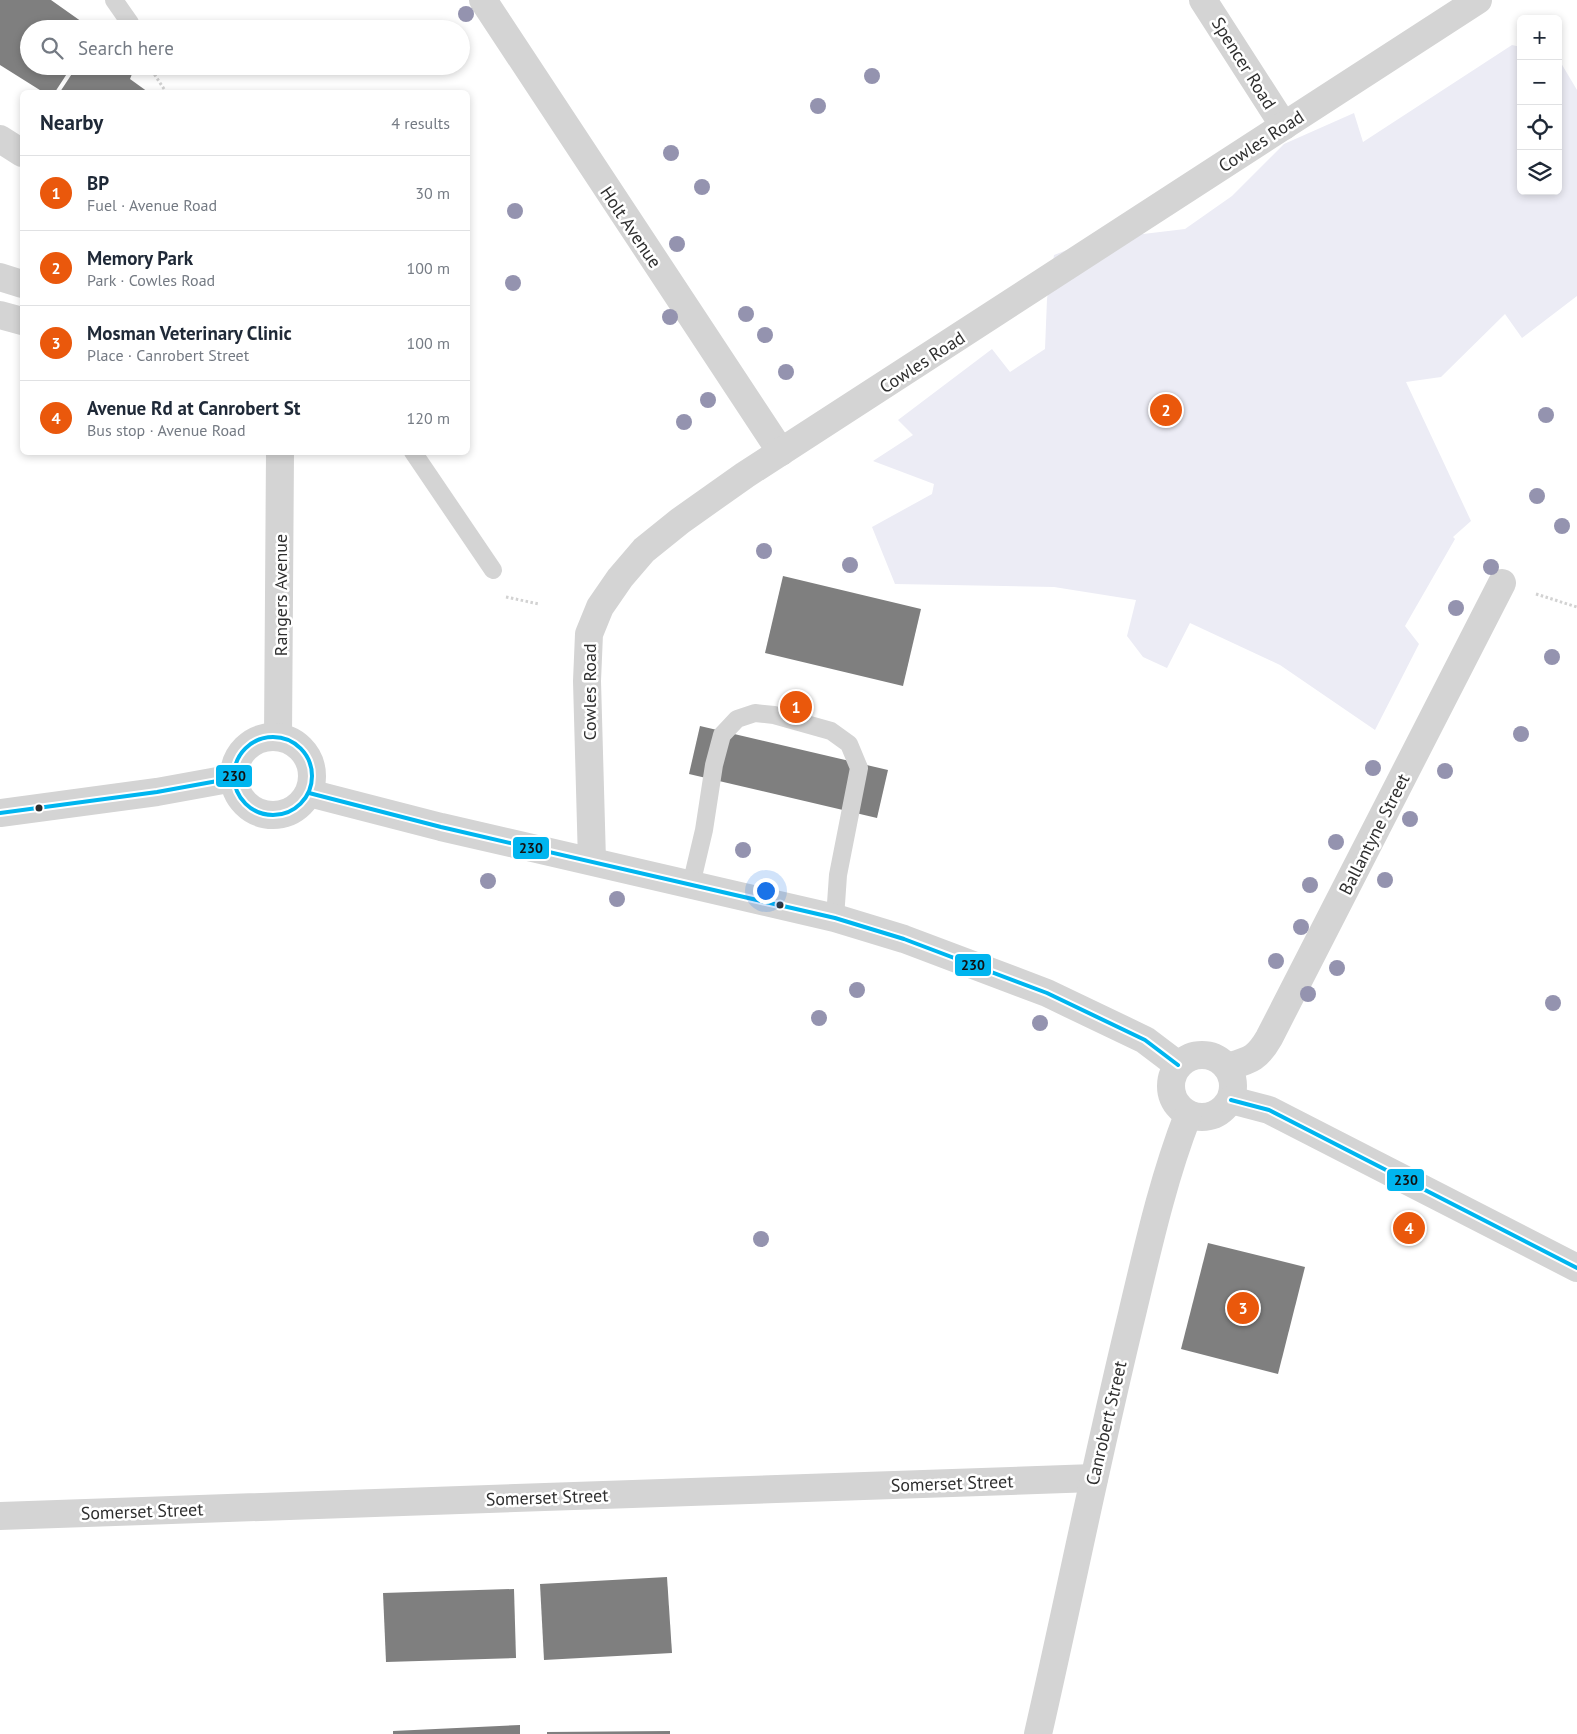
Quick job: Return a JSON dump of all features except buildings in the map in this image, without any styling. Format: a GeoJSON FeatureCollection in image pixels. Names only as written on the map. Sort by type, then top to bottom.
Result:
{"type":"FeatureCollection","features":[{"type":"Feature","properties":{"kind":"street","name":"Holt Avenue"},"geometry":{"type":"LineString","coordinates":[[483,0],[781,452]]}},
{"type":"Feature","properties":{"kind":"street","name":"Spencer Road"},"geometry":{"type":"LineString","coordinates":[[1204,0],[1284,126]]}},
{"type":"Feature","properties":{"kind":"street","name":"Cowles Road"},"geometry":{"type":"LineString","coordinates":[[592,861],[587,681],[589,634],[600,607],[620,578],[644,550],[680,521],[781,452],[1478,0]]}},
{"type":"Feature","properties":{"kind":"street"},"geometry":{"type":"LineString","coordinates":[[0,139],[20,152]]}},
{"type":"Feature","properties":{"kind":"street"},"geometry":{"type":"LineString","coordinates":[[0,277],[20,283]]}},
{"type":"Feature","properties":{"kind":"street"},"geometry":{"type":"LineString","coordinates":[[0,315],[20,320]]}},
{"type":"Feature","properties":{"kind":"street","name":"Rangers Avenue"},"geometry":{"type":"LineString","coordinates":[[278,737],[280,455]]}},
{"type":"Feature","properties":{"kind":"street","name":"Ballantyne Street"},"geometry":{"type":"LineString","coordinates":[[1227,1067],[1249,1061],[1260,1053],[1502,583]]}},
{"type":"Feature","properties":{"kind":"street"},"geometry":{"type":"LineString","coordinates":[[278,737],[289,740],[307,756],[312,768],[312,781],[308,793],[301,804],[291,811],[278,815],[253,810],[237,791],[234,778],[239,756],[246,747],[256,741],[278,737]]}},
{"type":"Feature","properties":{"kind":"street"},"geometry":{"type":"LineString","coordinates":[[0,813],[157,792],[234,778]]}},
{"type":"Feature","properties":{"kind":"street"},"geometry":{"type":"LineString","coordinates":[[308,793],[442,827],[836,918],[921,945],[1047,993],[1145,1040],[1178,1065]]}},
{"type":"Feature","properties":{"kind":"street"},"geometry":{"type":"LineString","coordinates":[[1203,1054],[1221,1060],[1227,1067],[1233,1083],[1231,1100],[1225,1108],[1208,1117],[1188,1114],[1174,1101],[1171,1092],[1173,1073],[1178,1065],[1194,1055],[1203,1054]]}},
{"type":"Feature","properties":{"kind":"street"},"geometry":{"type":"LineString","coordinates":[[1231,1100],[1269,1110],[1577,1268]]}},
{"type":"Feature","properties":{"kind":"street","name":"Canrobert Street"},"geometry":{"type":"LineString","coordinates":[[1038,1734],[1094,1478],[1158,1209],[1174,1151],[1188,1114]]}},
{"type":"Feature","properties":{"kind":"street","name":"Somerset Street"},"geometry":{"type":"LineString","coordinates":[[0,1516],[1094,1478]]}},
{"type":"Feature","properties":{"kind":"lane"},"geometry":{"type":"LineString","coordinates":[[114,0],[128,20]]}},
{"type":"Feature","properties":{"kind":"lane"},"geometry":{"type":"LineString","coordinates":[[415,455],[493,570]]}},
{"type":"Feature","properties":{"kind":"lane"},"geometry":{"type":"LineString","coordinates":[[691,885],[704,830],[714,765],[722,735],[737,719],[755,713],[774,715],[831,730],[849,744],[859,768],[838,875],[836,918]]}},
{"type":"Feature","properties":{"kind":"path"},"geometry":{"type":"LineString","coordinates":[[155,75],[165,90]]}},
{"type":"Feature","properties":{"kind":"path"},"geometry":{"type":"LineString","coordinates":[[1502,583],[1577,607]]}},
{"type":"Feature","properties":{"kind":"shaded area"},"geometry":{"type":"Polygon","coordinates":[[[1512,45],[1517,46],[1517,195],[1562,195],[1562,65],[1577,90],[1577,296],[1522,338],[1505,314],[1441,377],[1406,382],[1471,521],[1453,537],[1455,539],[1405,626],[1419,644],[1375,730],[1280,665],[1190,623],[1167,668],[1143,657],[1127,636],[1136,600],[1054,587],[895,584],[872,527],[932,494],[934,484],[873,461],[913,435],[898,420],[992,349],[1010,372],[1045,349],[1047,299],[1054,255],[1093,240],[1185,229],[1232,196],[1284,144],[1354,113],[1363,142],[1512,45]]]}},
{"type":"Feature","properties":{"kind":"transit line","name":"230"},"geometry":{"type":"LineString","coordinates":[[273,737],[288,740],[301,748],[309,761],[312,776],[309,791],[301,804],[288,812],[273,815],[258,812],[245,804],[237,791],[234,776],[237,761],[245,748],[258,740],[273,737]]}},
{"type":"Feature","properties":{"kind":"transit line","name":"230"},"geometry":{"type":"LineString","coordinates":[[0,813],[157,792],[234,778]]}},
{"type":"Feature","properties":{"kind":"transit line","name":"230"},"geometry":{"type":"LineString","coordinates":[[309,793],[441,827],[835,918],[904,939],[1047,993],[1145,1040],[1178,1065]]}},
{"type":"Feature","properties":{"kind":"transit line","name":"230"},"geometry":{"type":"LineString","coordinates":[[1231,1100],[1269,1110],[1577,1268]]}},
{"type":"Feature","properties":{"kind":"place","name":"Memory Park"},"geometry":{"type":"Point","coordinates":[1166,410]}},
{"type":"Feature","properties":{"kind":"place","name":"BP"},"geometry":{"type":"Point","coordinates":[796,707]}},
{"type":"Feature","properties":{"kind":"place","name":"Avenue Rd at Canrobert St"},"geometry":{"type":"Point","coordinates":[1409,1228]}},
{"type":"Feature","properties":{"kind":"place","name":"Mosman Veterinary Clinic"},"geometry":{"type":"Point","coordinates":[1243,1308]}}]}
